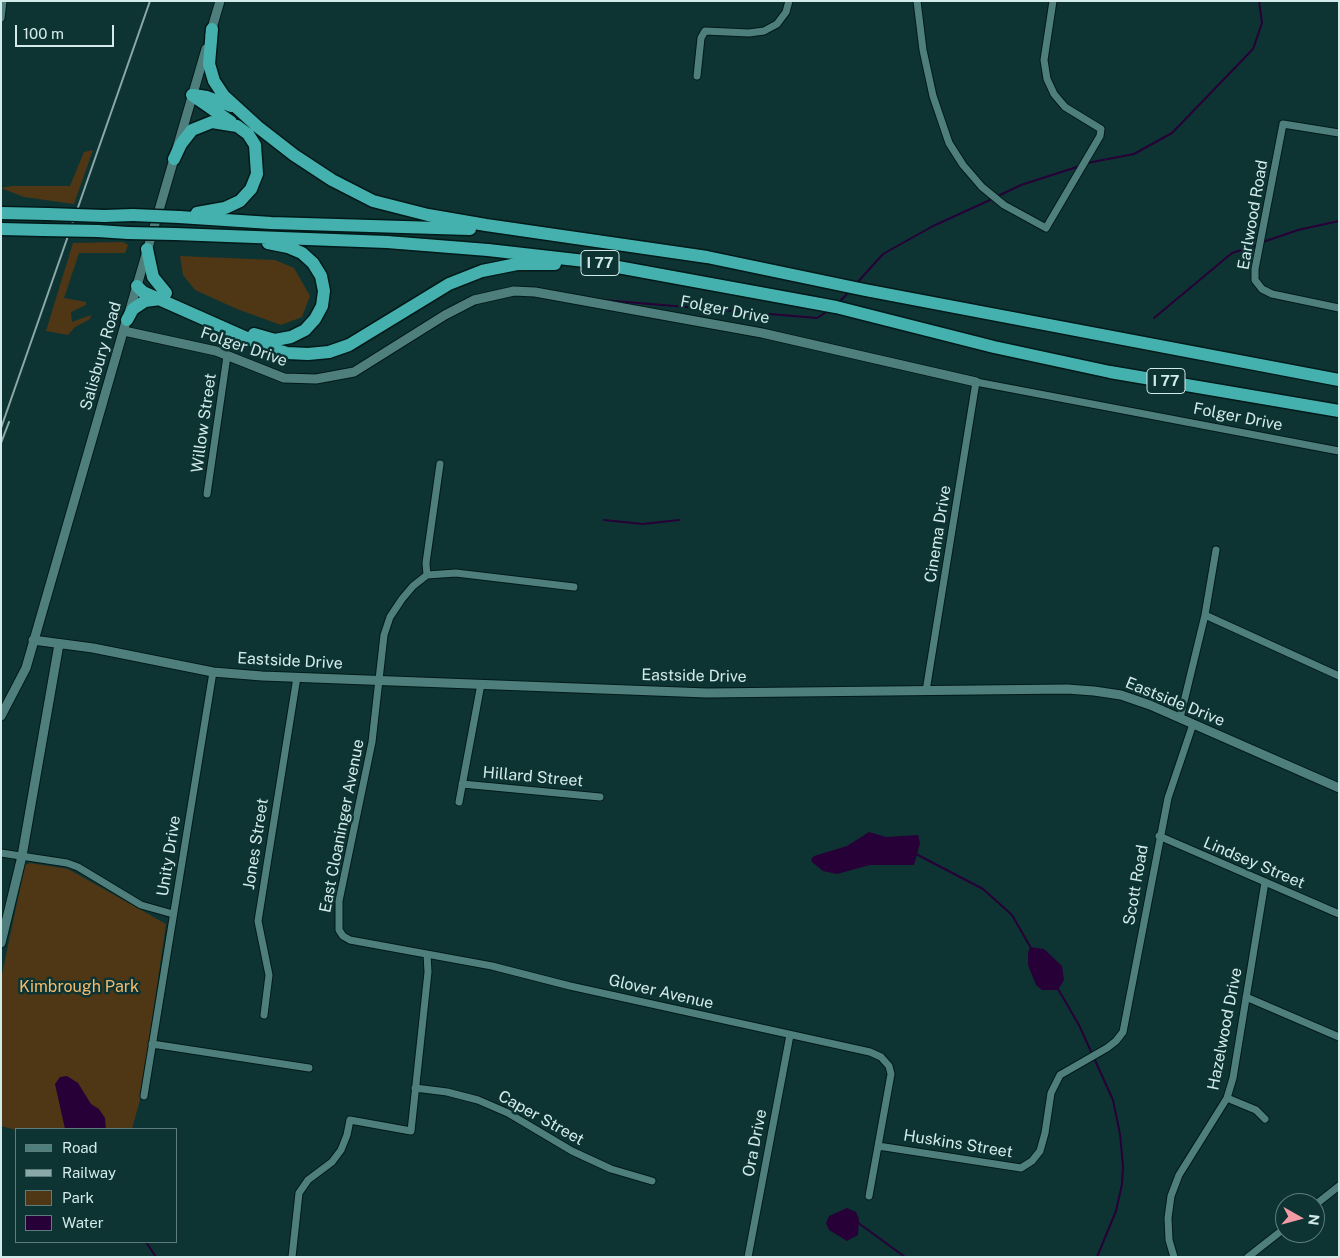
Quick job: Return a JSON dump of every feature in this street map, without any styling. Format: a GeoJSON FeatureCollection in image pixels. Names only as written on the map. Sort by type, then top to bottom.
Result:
{"type":"FeatureCollection","features":[{"type":"Feature","properties":{"kind":"highway"},"geometry":{"type":"LineString","coordinates":[[212,29],[209,64],[214,81],[224,96],[238,110],[294,155],[332,180],[373,201],[428,215],[545,233]]}},
{"type":"Feature","properties":{"kind":"highway"},"geometry":{"type":"LineString","coordinates":[[192,96],[207,97],[238,110]]}},
{"type":"Feature","properties":{"kind":"highway"},"geometry":{"type":"LineString","coordinates":[[179,217],[225,208],[240,201],[251,189],[257,174],[255,145],[248,134],[192,96]]}},
{"type":"Feature","properties":{"kind":"highway"},"geometry":{"type":"LineString","coordinates":[[174,159],[181,144],[192,130],[201,125],[212,122],[237,126]]}},
{"type":"Feature","properties":{"kind":"highway","name":"I 77"},"geometry":{"type":"LineString","coordinates":[[1,213],[133,215],[271,223],[429,227],[545,233],[707,257],[865,290],[1339,380]]}},
{"type":"Feature","properties":{"kind":"highway","name":"I 77"},"geometry":{"type":"LineString","coordinates":[[1,229],[387,242],[488,250],[585,261],[836,306],[994,348],[1110,372],[1339,411]]}},
{"type":"Feature","properties":{"kind":"highway"},"geometry":{"type":"LineString","coordinates":[[137,286],[268,338],[291,338],[305,330],[315,320],[323,298],[321,276],[313,263],[302,253],[279,245],[199,235]]}},
{"type":"Feature","properties":{"kind":"highway"},"geometry":{"type":"LineString","coordinates":[[148,249],[153,277],[163,296],[267,347],[287,353],[329,352],[349,345],[449,284],[482,271],[517,264],[564,265],[737,288]]}},
{"type":"Feature","properties":{"kind":"highway"},"geometry":{"type":"LineString","coordinates":[[125,325],[133,309],[145,302],[163,296]]}},
{"type":"Feature","properties":{"kind":"street"},"geometry":{"type":"LineString","coordinates":[[1,18],[3,1]]}},
{"type":"Feature","properties":{"kind":"street","name":"Salisbury Road"},"geometry":{"type":"LineString","coordinates":[[1,716],[26,668],[220,1]]}},
{"type":"Feature","properties":{"kind":"street"},"geometry":{"type":"LineString","coordinates":[[697,76],[701,38],[705,31],[749,33],[764,31],[777,24],[786,12],[790,1]]}},
{"type":"Feature","properties":{"kind":"street"},"geometry":{"type":"LineString","coordinates":[[917,1],[927,68],[949,143],[963,165],[982,187],[1004,205],[1046,228],[1100,136],[1101,129],[1065,107],[1054,94],[1047,79],[1044,60],[1053,1]]}},
{"type":"Feature","properties":{"kind":"street","name":"Earlwood Road"},"geometry":{"type":"LineString","coordinates":[[1339,133],[1283,124],[1255,269],[1256,280],[1262,289],[1272,294],[1339,308]]}},
{"type":"Feature","properties":{"kind":"street","name":"Folger Drive"},"geometry":{"type":"LineString","coordinates":[[125,325],[228,356],[284,378],[300,380],[339,376],[354,372],[445,315],[474,300],[514,291],[557,295],[762,333],[976,382],[1339,451]]}},
{"type":"Feature","properties":{"kind":"street","name":"Willow Street"},"geometry":{"type":"LineString","coordinates":[[207,494],[228,356]]}},
{"type":"Feature","properties":{"kind":"street","name":"Cinema Drive"},"geometry":{"type":"LineString","coordinates":[[926,691],[976,382]]}},
{"type":"Feature","properties":{"kind":"street"},"geometry":{"type":"LineString","coordinates":[[440,464],[426,563],[427,576],[456,573],[574,587]]}},
{"type":"Feature","properties":{"kind":"street"},"geometry":{"type":"LineString","coordinates":[[1180,718],[1205,615],[1216,550]]}},
{"type":"Feature","properties":{"kind":"street","name":"East Cloaninger Avenue"},"geometry":{"type":"LineString","coordinates":[[427,576],[413,586],[390,617],[384,635],[362,793],[339,901],[339,930],[343,936],[350,940],[427,954]]}},
{"type":"Feature","properties":{"kind":"street"},"geometry":{"type":"LineString","coordinates":[[1205,615],[1339,676]]}},
{"type":"Feature","properties":{"kind":"street","name":"Eastside Drive"},"geometry":{"type":"LineString","coordinates":[[33,640],[148,658],[213,672],[379,681],[707,693],[1067,689],[1094,691],[1135,700],[1338,786]]}},
{"type":"Feature","properties":{"kind":"street"},"geometry":{"type":"LineString","coordinates":[[1,943],[22,856],[60,644]]}},
{"type":"Feature","properties":{"kind":"street","name":"Unity Drive"},"geometry":{"type":"LineString","coordinates":[[144,1096],[213,672]]}},
{"type":"Feature","properties":{"kind":"street","name":"Jones Street"},"geometry":{"type":"LineString","coordinates":[[264,1015],[269,975],[258,921],[297,677]]}},
{"type":"Feature","properties":{"kind":"street"},"geometry":{"type":"LineString","coordinates":[[459,802],[481,684]]}},
{"type":"Feature","properties":{"kind":"street","name":"Scott Road"},"geometry":{"type":"LineString","coordinates":[[1107,1048],[1116,1041],[1126,1021],[1159,836],[1179,761],[1193,724]]}},
{"type":"Feature","properties":{"kind":"street","name":"Hillard Street"},"geometry":{"type":"LineString","coordinates":[[462,784],[600,797]]}},
{"type":"Feature","properties":{"kind":"street","name":"Lindsey Street"},"geometry":{"type":"LineString","coordinates":[[1159,836],[1339,914]]}},
{"type":"Feature","properties":{"kind":"street"},"geometry":{"type":"LineString","coordinates":[[1,853],[67,863],[78,867],[142,904],[173,914]]}},
{"type":"Feature","properties":{"kind":"street","name":"Hazelwood Drive"},"geometry":{"type":"LineString","coordinates":[[1174,1257],[1169,1240],[1168,1218],[1171,1196],[1179,1175],[1227,1098],[1233,1078],[1265,882]]}},
{"type":"Feature","properties":{"kind":"street"},"geometry":{"type":"LineString","coordinates":[[292,1257],[299,1193],[308,1180],[332,1162],[341,1150],[348,1135],[350,1120],[410,1131],[428,972],[427,954]]}},
{"type":"Feature","properties":{"kind":"street","name":"Glover Avenue"},"geometry":{"type":"LineString","coordinates":[[427,954],[492,966],[570,986],[870,1052],[886,1061]]}},
{"type":"Feature","properties":{"kind":"street"},"geometry":{"type":"LineString","coordinates":[[1246,997],[1339,1037]]}},
{"type":"Feature","properties":{"kind":"street","name":"Ora Drive"},"geometry":{"type":"LineString","coordinates":[[748,1257],[790,1035]]}},
{"type":"Feature","properties":{"kind":"street"},"geometry":{"type":"LineString","coordinates":[[152,1044],[310,1068]]}},
{"type":"Feature","properties":{"kind":"street","name":"Huskins Street"},"geometry":{"type":"LineString","coordinates":[[886,1061],[891,1074],[878,1146],[1021,1168],[1032,1161],[1040,1151],[1046,1133],[1051,1093],[1060,1075],[1107,1048]]}},
{"type":"Feature","properties":{"kind":"street","name":"Caper Street"},"geometry":{"type":"LineString","coordinates":[[415,1088],[447,1092],[478,1100],[508,1113],[572,1152],[611,1169],[652,1181]]}},
{"type":"Feature","properties":{"kind":"street"},"geometry":{"type":"LineString","coordinates":[[1227,1098],[1256,1110],[1265,1119]]}},
{"type":"Feature","properties":{"kind":"street"},"geometry":{"type":"LineString","coordinates":[[868,1196],[878,1146]]}},
{"type":"Feature","properties":{"kind":"street"},"geometry":{"type":"LineString","coordinates":[[1325,1196],[1339,1186]]}},
{"type":"Feature","properties":{"kind":"street"},"geometry":{"type":"LineString","coordinates":[[1248,1257],[1275,1236]]}},
{"type":"Feature","properties":{"kind":"green space"},"geometry":{"type":"Polygon","coordinates":[[[93,150],[74,204],[24,197],[1,188],[12,186],[70,186],[84,152],[93,150]]]}},
{"type":"Feature","properties":{"kind":"green space"},"geometry":{"type":"Polygon","coordinates":[[[123,242],[128,245],[125,253],[79,253],[64,298],[86,302],[86,305],[71,312],[72,322],[91,315],[90,319],[75,327],[68,335],[46,331],[73,243],[123,242]]]}},
{"type":"Feature","properties":{"kind":"green space"},"geometry":{"type":"Polygon","coordinates":[[[180,256],[275,260],[294,268],[310,296],[302,317],[281,325],[237,309],[195,290],[183,275],[180,256]]]}},
{"type":"Feature","properties":{"kind":"green space","name":"Kimbrough Park"},"geometry":{"type":"Polygon","coordinates":[[[30,863],[68,869],[166,924],[141,1096],[132,1128],[15,1128],[15,1130],[1,1126],[1,979],[25,865],[30,863]]]}},
{"type":"Feature","properties":{"kind":"water"},"geometry":{"type":"Polygon","coordinates":[[[869,832],[886,837],[918,835],[920,843],[914,865],[870,865],[837,874],[823,871],[812,862],[811,859],[814,856],[847,846],[869,832]]]}},
{"type":"Feature","properties":{"kind":"water"},"geometry":{"type":"Polygon","coordinates":[[[1030,947],[1044,949],[1062,966],[1064,980],[1058,990],[1042,990],[1036,985],[1028,965],[1030,947]]]}},
{"type":"Feature","properties":{"kind":"water"},"geometry":{"type":"Polygon","coordinates":[[[67,1076],[78,1083],[91,1104],[99,1109],[105,1118],[106,1128],[65,1128],[55,1084],[60,1077],[67,1076]]]}},
{"type":"Feature","properties":{"kind":"water"},"geometry":{"type":"Polygon","coordinates":[[[847,1208],[856,1212],[859,1219],[858,1235],[847,1241],[829,1230],[826,1223],[829,1216],[847,1208]]]}},
{"type":"Feature","properties":{"kind":"waterway"},"geometry":{"type":"LineString","coordinates":[[1087,163],[1134,154],[1172,133],[1253,49],[1262,23],[1259,1]]}},
{"type":"Feature","properties":{"kind":"waterway"},"geometry":{"type":"LineString","coordinates":[[1000,195],[1021,185],[1080,166]]}},
{"type":"Feature","properties":{"kind":"waterway"},"geometry":{"type":"LineString","coordinates":[[856,284],[883,254],[933,226],[990,200]]}},
{"type":"Feature","properties":{"kind":"waterway"},"geometry":{"type":"LineString","coordinates":[[1263,242],[1298,230],[1339,221]]}},
{"type":"Feature","properties":{"kind":"waterway"},"geometry":{"type":"LineString","coordinates":[[1154,318],[1232,253],[1257,245]]}},
{"type":"Feature","properties":{"kind":"waterway"},"geometry":{"type":"LineString","coordinates":[[839,302],[848,293]]}},
{"type":"Feature","properties":{"kind":"waterway"},"geometry":{"type":"LineString","coordinates":[[603,300],[817,318],[828,311]]}},
{"type":"Feature","properties":{"kind":"waterway"},"geometry":{"type":"LineString","coordinates":[[604,520],[643,524],[679,520]]}},
{"type":"Feature","properties":{"kind":"waterway"},"geometry":{"type":"LineString","coordinates":[[916,854],[983,889],[1012,915],[1031,948]]}},
{"type":"Feature","properties":{"kind":"waterway"},"geometry":{"type":"LineString","coordinates":[[1058,989],[1079,1025],[1113,1100],[1120,1134],[1123,1166],[1122,1184],[1116,1211],[1097,1257]]}},
{"type":"Feature","properties":{"kind":"waterway"},"geometry":{"type":"LineString","coordinates":[[857,1222],[905,1257]]}},
{"type":"Feature","properties":{"kind":"waterway"},"geometry":{"type":"LineString","coordinates":[[147,1243],[156,1257]]}},
{"type":"Feature","properties":{"kind":"railway"},"geometry":{"type":"LineString","coordinates":[[1,428],[150,1]]}},
{"type":"Feature","properties":{"kind":"railway"},"geometry":{"type":"LineString","coordinates":[[1,443],[9,422]]}}]}
